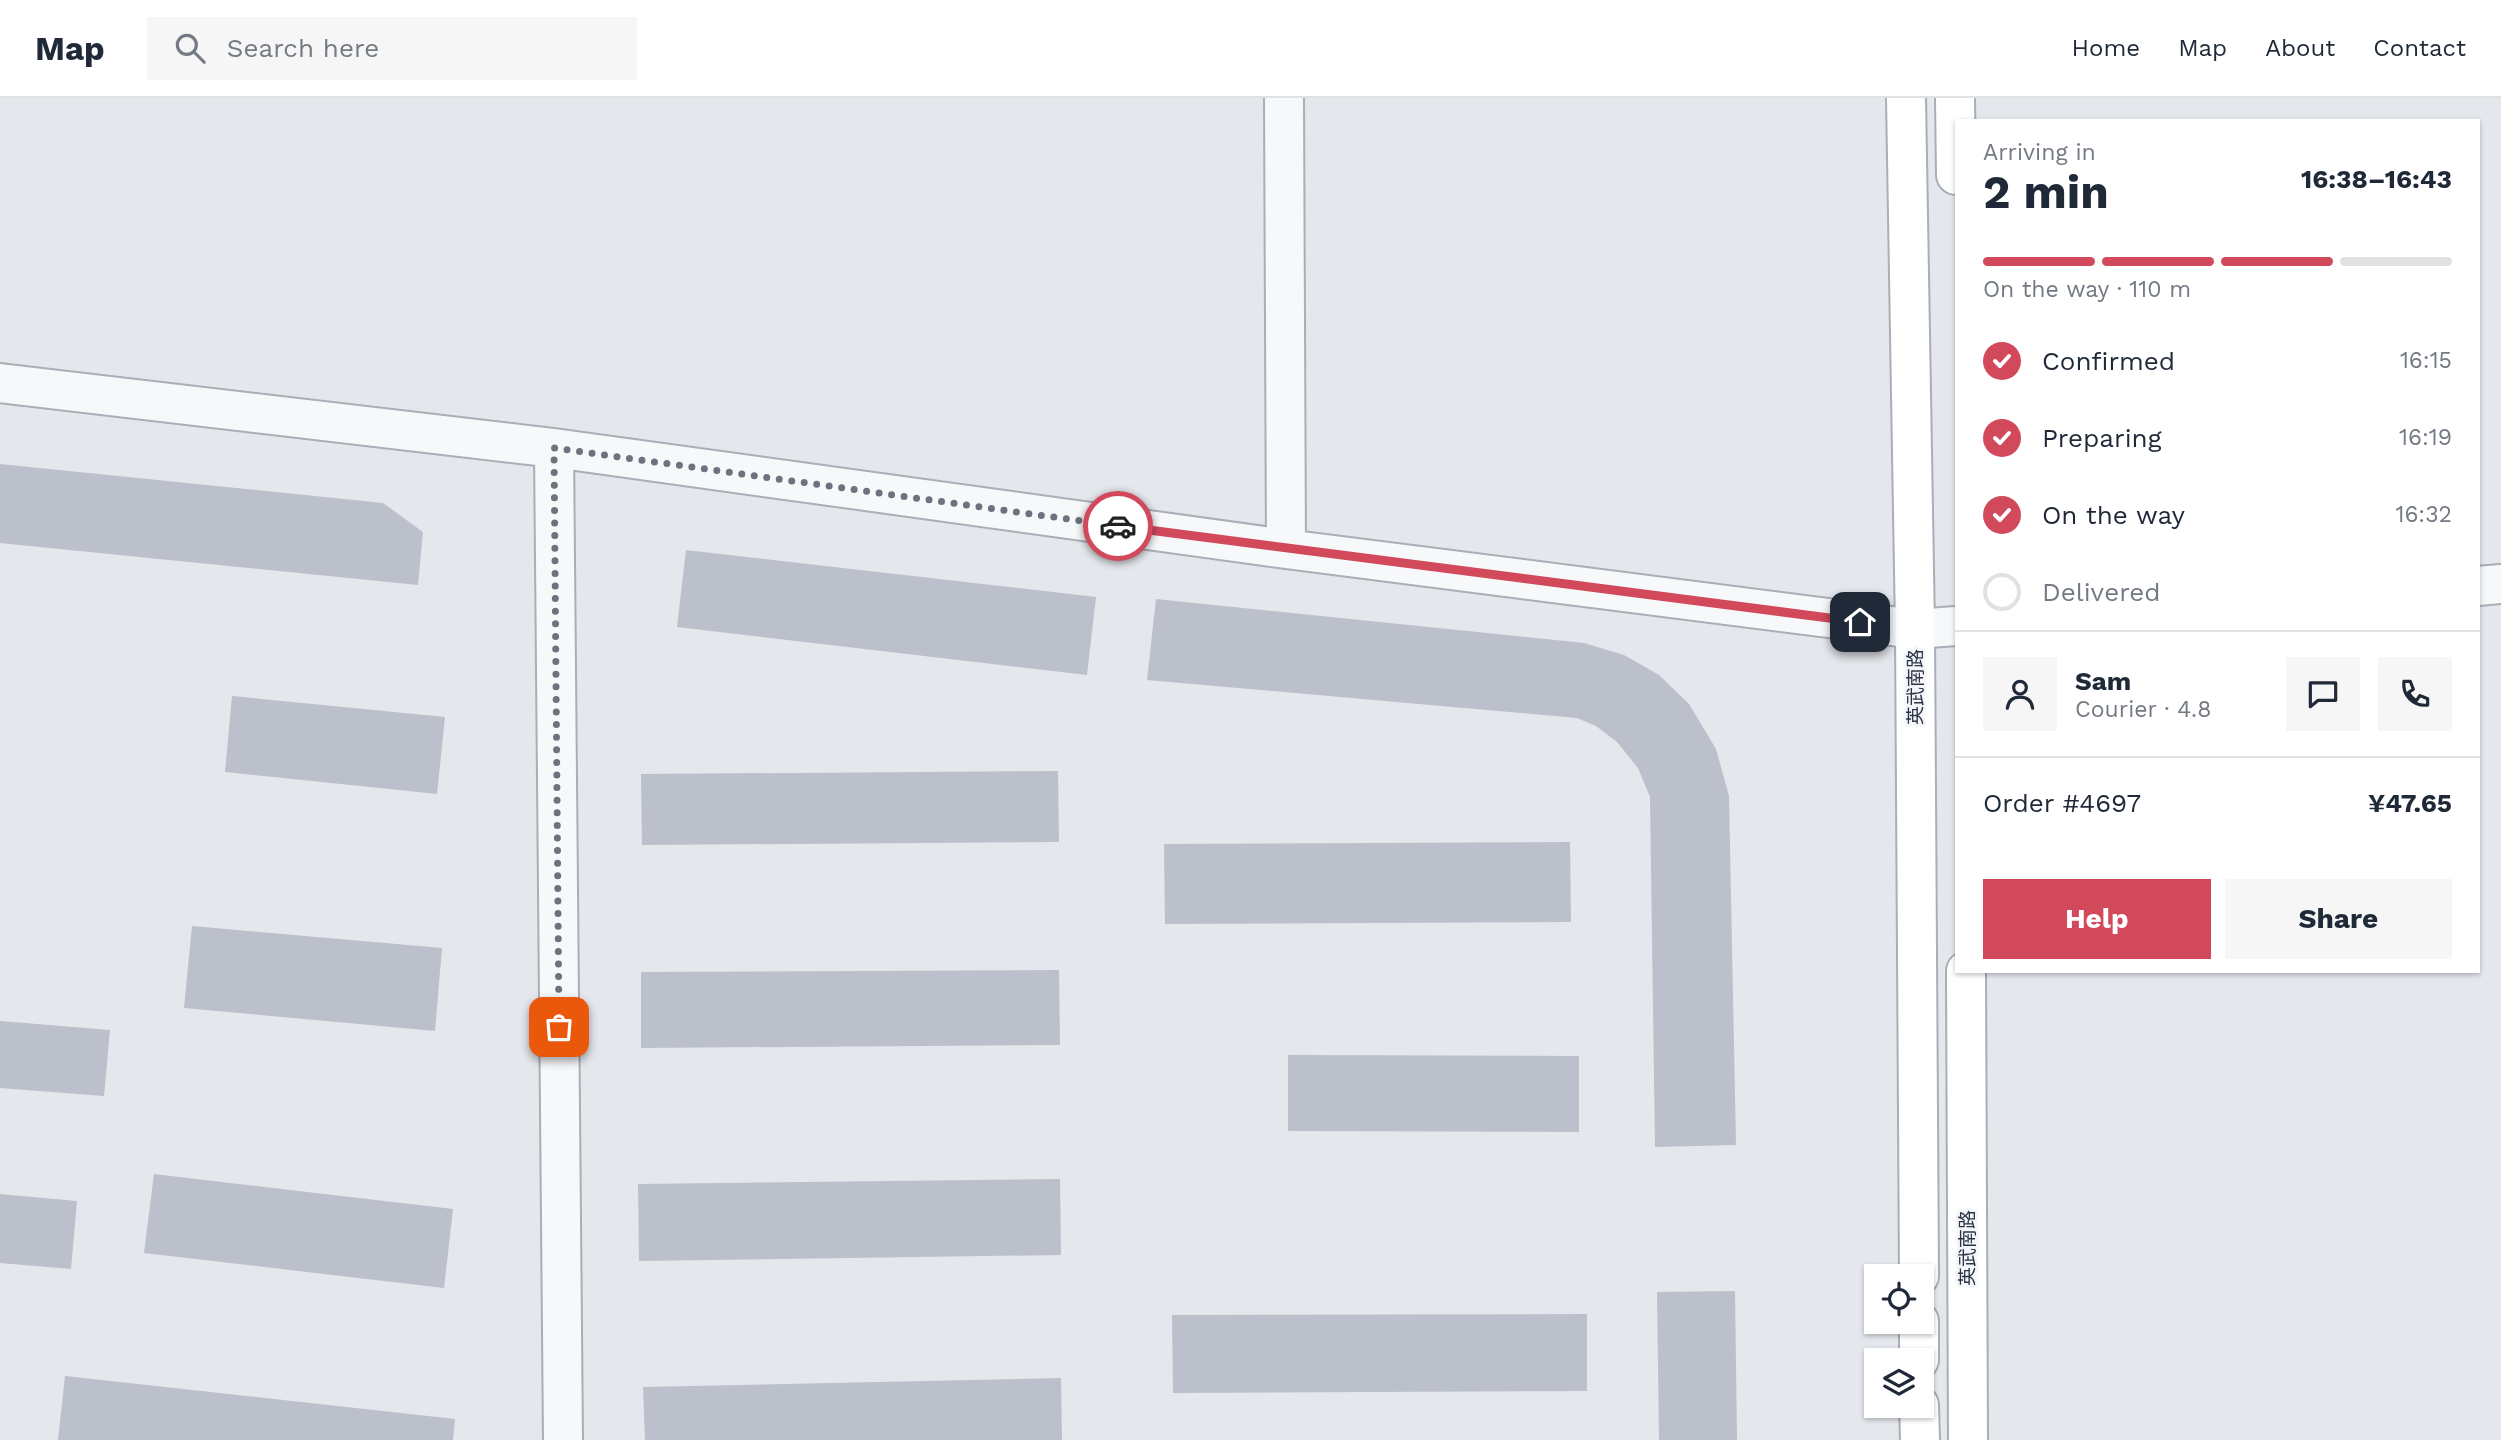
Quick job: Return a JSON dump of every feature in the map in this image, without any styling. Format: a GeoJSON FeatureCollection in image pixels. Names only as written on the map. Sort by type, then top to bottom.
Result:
{"type":"FeatureCollection","features":[{"type":"Feature","properties":{"kind":"main road","name":"英武南路"},"geometry":{"type":"LineString","coordinates":[[1906,98],[1914,629],[1919,1264]]}},
{"type":"Feature","properties":{"kind":"main road"},"geometry":{"type":"LineString","coordinates":[[1955,98],[1955,119]]}},
{"type":"Feature","properties":{"kind":"main road","name":"英武南路"},"geometry":{"type":"LineString","coordinates":[[1966,973],[1968,1440]]}},
{"type":"Feature","properties":{"kind":"main road"},"geometry":{"type":"LineString","coordinates":[[1919,1418],[1920,1440]]}},
{"type":"Feature","properties":{"kind":"street"},"geometry":{"type":"LineString","coordinates":[[1284,98],[1286,549]]}},
{"type":"Feature","properties":{"kind":"street"},"geometry":{"type":"LineString","coordinates":[[0,383],[554,448],[1286,549],[1914,629],[1955,626]]}},
{"type":"Feature","properties":{"kind":"street"},"geometry":{"type":"LineString","coordinates":[[554,448],[563,1440]]}},
{"type":"Feature","properties":{"kind":"street"},"geometry":{"type":"LineString","coordinates":[[2480,586],[2501,584]]}},
{"type":"Feature","properties":{"kind":"building"},"geometry":{"type":"Polygon","coordinates":[[[0,464],[383,503],[423,532],[418,585],[0,543],[0,464]]]}},
{"type":"Feature","properties":{"kind":"building"},"geometry":{"type":"Polygon","coordinates":[[[686,550],[1096,597],[1087,675],[677,627],[686,550]]]}},
{"type":"Feature","properties":{"kind":"building"},"geometry":{"type":"Polygon","coordinates":[[[1156,599],[1584,643],[1624,655],[1659,675],[1689,704],[1716,749],[1729,796],[1736,1145],[1655,1147],[1650,797],[1638,768],[1617,742],[1596,726],[1577,718],[1147,680],[1156,599]]]}},
{"type":"Feature","properties":{"kind":"building"},"geometry":{"type":"Polygon","coordinates":[[[232,696],[445,717],[437,794],[225,772],[232,696]]]}},
{"type":"Feature","properties":{"kind":"building"},"geometry":{"type":"Polygon","coordinates":[[[1058,771],[1059,842],[642,845],[641,774],[1058,771]]]}},
{"type":"Feature","properties":{"kind":"building"},"geometry":{"type":"Polygon","coordinates":[[[1570,842],[1571,922],[1165,924],[1164,844],[1570,842]]]}},
{"type":"Feature","properties":{"kind":"building"},"geometry":{"type":"Polygon","coordinates":[[[192,926],[442,948],[435,1031],[184,1008],[192,926]]]}},
{"type":"Feature","properties":{"kind":"building"},"geometry":{"type":"Polygon","coordinates":[[[1059,970],[1060,1045],[641,1048],[641,972],[1059,970]]]}},
{"type":"Feature","properties":{"kind":"building"},"geometry":{"type":"Polygon","coordinates":[[[0,1021],[110,1030],[104,1096],[0,1088],[0,1021]]]}},
{"type":"Feature","properties":{"kind":"building"},"geometry":{"type":"Polygon","coordinates":[[[1288,1055],[1579,1056],[1579,1132],[1288,1131],[1288,1055]]]}},
{"type":"Feature","properties":{"kind":"building"},"geometry":{"type":"Polygon","coordinates":[[[154,1174],[453,1209],[444,1288],[144,1253],[154,1174]]]}},
{"type":"Feature","properties":{"kind":"building"},"geometry":{"type":"Polygon","coordinates":[[[1060,1179],[1061,1255],[639,1261],[638,1184],[1060,1179]]]}},
{"type":"Feature","properties":{"kind":"building"},"geometry":{"type":"Polygon","coordinates":[[[0,1194],[77,1201],[71,1269],[0,1263],[0,1194]]]}},
{"type":"Feature","properties":{"kind":"building"},"geometry":{"type":"Polygon","coordinates":[[[1735,1291],[1737,1440],[1659,1440],[1657,1292],[1735,1291]]]}},
{"type":"Feature","properties":{"kind":"building"},"geometry":{"type":"Polygon","coordinates":[[[1587,1314],[1587,1391],[1173,1393],[1172,1315],[1587,1314]]]}},
{"type":"Feature","properties":{"kind":"building"},"geometry":{"type":"Polygon","coordinates":[[[65,1376],[455,1419],[453,1440],[58,1440],[65,1376]]]}},
{"type":"Feature","properties":{"kind":"building"},"geometry":{"type":"Polygon","coordinates":[[[1061,1378],[1062,1440],[645,1440],[643,1387],[1061,1378]]]}},
{"type":"Feature","properties":{"kind":"way so far"},"geometry":{"type":"LineString","coordinates":[[559,1027],[554,448],[1118,526]]}},
{"type":"Feature","properties":{"kind":"route"},"geometry":{"type":"LineString","coordinates":[[1118,526],[1860,622]]}}]}
